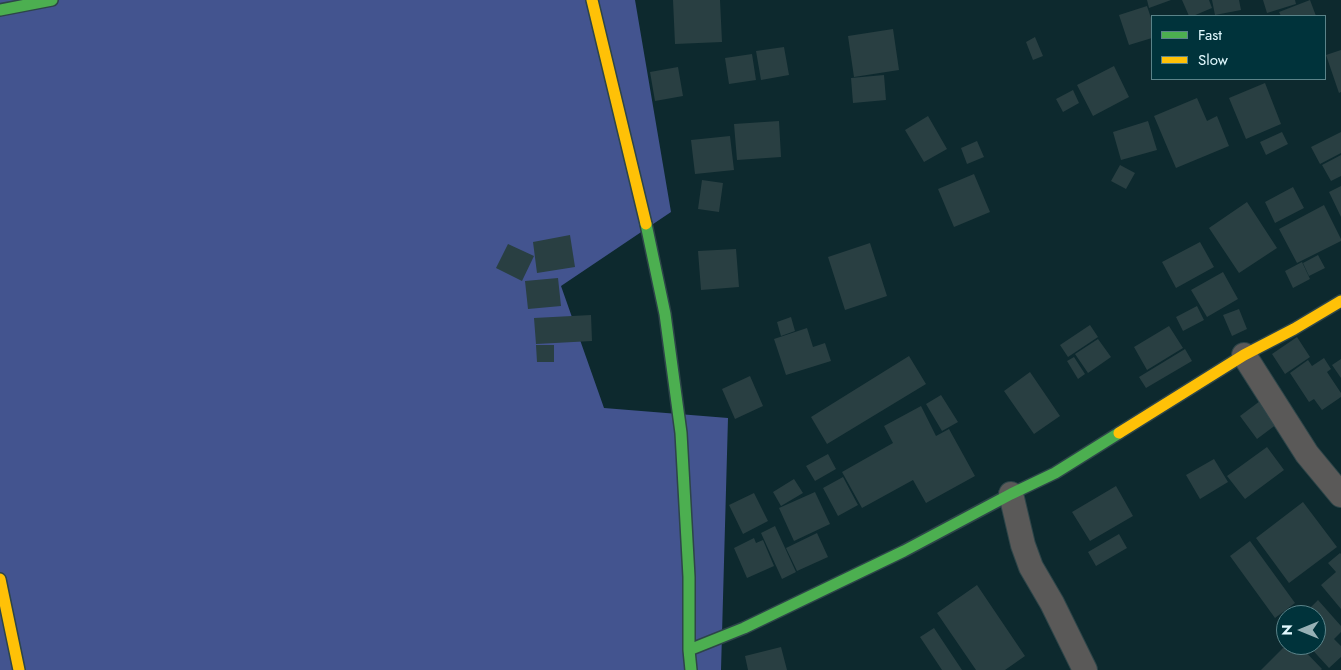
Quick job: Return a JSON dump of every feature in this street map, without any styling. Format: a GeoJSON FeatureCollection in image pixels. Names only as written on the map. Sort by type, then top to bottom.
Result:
{"type":"FeatureCollection","features":[{"type":"Feature","properties":{"kind":"street"},"geometry":{"type":"LineString","coordinates":[[0,10],[52,0]]}},
{"type":"Feature","properties":{"kind":"street"},"geometry":{"type":"LineString","coordinates":[[592,0],[653,252],[666,323],[682,442],[689,577],[689,650],[691,670]]}},
{"type":"Feature","properties":{"kind":"street"},"geometry":{"type":"LineString","coordinates":[[689,650],[744,628],[828,588],[904,551],[1010,494],[1056,473],[1244,355],[1294,329],[1341,300]]}},
{"type":"Feature","properties":{"kind":"street"},"geometry":{"type":"LineString","coordinates":[[1244,355],[1307,454],[1341,495]]}},
{"type":"Feature","properties":{"kind":"street"},"geometry":{"type":"LineString","coordinates":[[1010,494],[1023,545],[1031,567],[1052,603],[1085,670]]}},
{"type":"Feature","properties":{"kind":"street"},"geometry":{"type":"LineString","coordinates":[[0,579],[19,670]]}},
{"type":"Feature","properties":{"kind":"shaded area"},"geometry":{"type":"Polygon","coordinates":[[[0,0],[635,0],[671,212],[561,286],[604,408],[728,418],[721,670],[0,670],[0,0]]]}},
{"type":"Feature","properties":{"kind":"building"},"geometry":{"type":"Polygon","coordinates":[[[673,0],[720,0],[722,42],[675,44],[673,0]]]}},
{"type":"Feature","properties":{"kind":"building"},"geometry":{"type":"Polygon","coordinates":[[[1147,0],[1171,0],[1149,8],[1147,0]]]}},
{"type":"Feature","properties":{"kind":"building"},"geometry":{"type":"Polygon","coordinates":[[[1182,0],[1209,0],[1212,8],[1195,15],[1189,15],[1182,0]]]}},
{"type":"Feature","properties":{"kind":"building"},"geometry":{"type":"Polygon","coordinates":[[[1212,0],[1239,0],[1241,10],[1215,15],[1212,0]]]}},
{"type":"Feature","properties":{"kind":"building"},"geometry":{"type":"Polygon","coordinates":[[[1263,0],[1295,0],[1296,4],[1267,13],[1263,0]]]}},
{"type":"Feature","properties":{"kind":"building"},"geometry":{"type":"Polygon","coordinates":[[[1310,0],[1316,15],[1280,15],[1279,12],[1310,0]]]}},
{"type":"Feature","properties":{"kind":"building"},"geometry":{"type":"Polygon","coordinates":[[[1147,6],[1151,18],[1151,38],[1129,45],[1119,15],[1147,6]]]}},
{"type":"Feature","properties":{"kind":"building"},"geometry":{"type":"Polygon","coordinates":[[[893,29],[899,70],[854,77],[848,36],[893,29]]]}},
{"type":"Feature","properties":{"kind":"building"},"geometry":{"type":"Polygon","coordinates":[[[1035,37],[1043,56],[1033,60],[1026,42],[1035,37]]]}},
{"type":"Feature","properties":{"kind":"building"},"geometry":{"type":"Polygon","coordinates":[[[784,47],[789,75],[761,80],[756,51],[784,47]]]}},
{"type":"Feature","properties":{"kind":"building"},"geometry":{"type":"Polygon","coordinates":[[[1341,50],[1341,92],[1339,93],[1326,55],[1341,50]]]}},
{"type":"Feature","properties":{"kind":"building"},"geometry":{"type":"Polygon","coordinates":[[[752,54],[756,80],[729,84],[725,58],[752,54]]]}},
{"type":"Feature","properties":{"kind":"building"},"geometry":{"type":"Polygon","coordinates":[[[1114,66],[1129,97],[1093,116],[1077,85],[1114,66]]]}},
{"type":"Feature","properties":{"kind":"building"},"geometry":{"type":"Polygon","coordinates":[[[678,67],[683,96],[655,101],[650,72],[678,67]]]}},
{"type":"Feature","properties":{"kind":"building"},"geometry":{"type":"Polygon","coordinates":[[[884,75],[886,100],[853,103],[851,78],[884,75]]]}},
{"type":"Feature","properties":{"kind":"building"},"geometry":{"type":"Polygon","coordinates":[[[1265,83],[1281,124],[1246,139],[1229,98],[1265,83]]]}},
{"type":"Feature","properties":{"kind":"building"},"geometry":{"type":"Polygon","coordinates":[[[1073,90],[1079,103],[1063,112],[1056,99],[1073,90]]]}},
{"type":"Feature","properties":{"kind":"building"},"geometry":{"type":"Polygon","coordinates":[[[1197,98],[1207,121],[1217,116],[1229,146],[1176,168],[1154,116],[1197,98]]]}},
{"type":"Feature","properties":{"kind":"building"},"geometry":{"type":"Polygon","coordinates":[[[928,116],[947,149],[924,162],[905,130],[928,116]]]}},
{"type":"Feature","properties":{"kind":"building"},"geometry":{"type":"Polygon","coordinates":[[[779,121],[781,157],[737,160],[734,124],[779,121]]]}},
{"type":"Feature","properties":{"kind":"building"},"geometry":{"type":"Polygon","coordinates":[[[1148,121],[1157,150],[1121,160],[1113,132],[1148,121]]]}},
{"type":"Feature","properties":{"kind":"building"},"geometry":{"type":"Polygon","coordinates":[[[1282,132],[1288,144],[1266,155],[1260,142],[1282,132]]]}},
{"type":"Feature","properties":{"kind":"building"},"geometry":{"type":"Polygon","coordinates":[[[1341,132],[1341,153],[1320,164],[1311,147],[1341,132]]]}},
{"type":"Feature","properties":{"kind":"building"},"geometry":{"type":"Polygon","coordinates":[[[730,136],[734,170],[695,174],[691,140],[730,136]]]}},
{"type":"Feature","properties":{"kind":"building"},"geometry":{"type":"Polygon","coordinates":[[[977,141],[984,157],[967,164],[961,148],[977,141]]]}},
{"type":"Feature","properties":{"kind":"building"},"geometry":{"type":"Polygon","coordinates":[[[1341,155],[1341,176],[1331,181],[1322,165],[1341,155]]]}},
{"type":"Feature","properties":{"kind":"building"},"geometry":{"type":"Polygon","coordinates":[[[1120,165],[1135,173],[1126,189],[1111,181],[1120,165]]]}},
{"type":"Feature","properties":{"kind":"building"},"geometry":{"type":"Polygon","coordinates":[[[974,174],[990,212],[954,227],[938,189],[974,174]]]}},
{"type":"Feature","properties":{"kind":"building"},"geometry":{"type":"Polygon","coordinates":[[[702,180],[723,183],[719,212],[698,209],[702,180]]]}},
{"type":"Feature","properties":{"kind":"building"},"geometry":{"type":"Polygon","coordinates":[[[1341,186],[1341,217],[1329,192],[1341,186]]]}},
{"type":"Feature","properties":{"kind":"building"},"geometry":{"type":"Polygon","coordinates":[[[1293,187],[1304,208],[1275,223],[1265,202],[1293,187]]]}},
{"type":"Feature","properties":{"kind":"building"},"geometry":{"type":"Polygon","coordinates":[[[1247,202],[1277,248],[1239,273],[1209,228],[1247,202]]]}},
{"type":"Feature","properties":{"kind":"building"},"geometry":{"type":"Polygon","coordinates":[[[1324,205],[1341,241],[1297,263],[1279,229],[1324,205]]]}},
{"type":"Feature","properties":{"kind":"building"},"geometry":{"type":"Polygon","coordinates":[[[570,235],[575,267],[537,273],[533,242],[570,235]]]}},
{"type":"Feature","properties":{"kind":"building"},"geometry":{"type":"Polygon","coordinates":[[[1200,242],[1214,267],[1176,288],[1162,262],[1200,242]]]}},
{"type":"Feature","properties":{"kind":"building"},"geometry":{"type":"Polygon","coordinates":[[[870,243],[887,296],[845,310],[828,257],[870,243]]]}},
{"type":"Feature","properties":{"kind":"building"},"geometry":{"type":"Polygon","coordinates":[[[508,244],[534,256],[522,281],[496,268],[508,244]]]}},
{"type":"Feature","properties":{"kind":"building"},"geometry":{"type":"Polygon","coordinates":[[[736,249],[739,287],[701,290],[698,251],[736,249]]]}},
{"type":"Feature","properties":{"kind":"building"},"geometry":{"type":"Polygon","coordinates":[[[1318,255],[1325,268],[1309,276],[1303,263],[1318,255]]]}},
{"type":"Feature","properties":{"kind":"building"},"geometry":{"type":"Polygon","coordinates":[[[1302,262],[1310,279],[1293,288],[1285,271],[1302,262]]]}},
{"type":"Feature","properties":{"kind":"building"},"geometry":{"type":"Polygon","coordinates":[[[1223,272],[1238,299],[1207,317],[1191,290],[1223,272]]]}},
{"type":"Feature","properties":{"kind":"building"},"geometry":{"type":"Polygon","coordinates":[[[558,278],[561,306],[528,309],[525,281],[558,278]]]}},
{"type":"Feature","properties":{"kind":"building"},"geometry":{"type":"Polygon","coordinates":[[[1197,306],[1204,320],[1183,331],[1176,317],[1197,306]]]}},
{"type":"Feature","properties":{"kind":"building"},"geometry":{"type":"Polygon","coordinates":[[[1239,309],[1247,329],[1232,336],[1223,315],[1239,309]]]}},
{"type":"Feature","properties":{"kind":"building"},"geometry":{"type":"Polygon","coordinates":[[[591,315],[592,341],[536,344],[534,318],[591,315]]]}},
{"type":"Feature","properties":{"kind":"building"},"geometry":{"type":"Polygon","coordinates":[[[791,317],[795,331],[781,336],[777,322],[791,317]]]}},
{"type":"Feature","properties":{"kind":"building"},"geometry":{"type":"Polygon","coordinates":[[[1090,325],[1098,337],[1068,357],[1060,345],[1090,325]]]}},
{"type":"Feature","properties":{"kind":"building"},"geometry":{"type":"Polygon","coordinates":[[[1169,326],[1183,348],[1147,370],[1134,347],[1169,326]]]}},
{"type":"Feature","properties":{"kind":"building"},"geometry":{"type":"Polygon","coordinates":[[[807,328],[813,347],[825,343],[831,361],[786,375],[774,339],[807,328]]]}},
{"type":"Feature","properties":{"kind":"building"},"geometry":{"type":"Polygon","coordinates":[[[1297,337],[1310,357],[1285,374],[1272,354],[1297,337]]]}},
{"type":"Feature","properties":{"kind":"building"},"geometry":{"type":"Polygon","coordinates":[[[1098,339],[1111,357],[1088,373],[1075,354],[1098,339]]]}},
{"type":"Feature","properties":{"kind":"building"},"geometry":{"type":"Polygon","coordinates":[[[536,345],[554,345],[554,362],[537,362],[536,345]]]}},
{"type":"Feature","properties":{"kind":"building"},"geometry":{"type":"Polygon","coordinates":[[[1185,349],[1192,361],[1146,388],[1139,377],[1185,349]]]}},
{"type":"Feature","properties":{"kind":"building"},"geometry":{"type":"Polygon","coordinates":[[[909,356],[926,384],[827,444],[811,417],[909,356]]]}},
{"type":"Feature","properties":{"kind":"building"},"geometry":{"type":"Polygon","coordinates":[[[1074,357],[1085,374],[1078,379],[1067,361],[1074,357]]]}},
{"type":"Feature","properties":{"kind":"building"},"geometry":{"type":"Polygon","coordinates":[[[1324,358],[1331,369],[1327,372],[1341,393],[1341,397],[1322,410],[1314,399],[1309,402],[1290,373],[1308,360],[1312,366],[1324,358]]]}},
{"type":"Feature","properties":{"kind":"building"},"geometry":{"type":"Polygon","coordinates":[[[1341,359],[1341,378],[1332,365],[1341,359]]]}},
{"type":"Feature","properties":{"kind":"building"},"geometry":{"type":"Polygon","coordinates":[[[1030,372],[1060,416],[1034,434],[1004,391],[1030,372]]]}},
{"type":"Feature","properties":{"kind":"building"},"geometry":{"type":"Polygon","coordinates":[[[750,376],[763,406],[735,419],[722,389],[750,376]]]}},
{"type":"Feature","properties":{"kind":"building"},"geometry":{"type":"Polygon","coordinates":[[[941,395],[958,422],[942,431],[926,404],[941,395]]]}},
{"type":"Feature","properties":{"kind":"building"},"geometry":{"type":"Polygon","coordinates":[[[1260,401],[1277,424],[1257,439],[1240,416],[1260,401]]]}},
{"type":"Feature","properties":{"kind":"building"},"geometry":{"type":"Polygon","coordinates":[[[921,406],[936,436],[949,429],[975,476],[926,503],[913,480],[862,508],[842,472],[893,443],[884,426],[921,406]]]}},
{"type":"Feature","properties":{"kind":"building"},"geometry":{"type":"Polygon","coordinates":[[[1267,447],[1284,470],[1245,499],[1227,476],[1267,447]]]}},
{"type":"Feature","properties":{"kind":"building"},"geometry":{"type":"Polygon","coordinates":[[[828,454],[836,469],[815,481],[806,466],[828,454]]]}},
{"type":"Feature","properties":{"kind":"building"},"geometry":{"type":"Polygon","coordinates":[[[1214,459],[1228,482],[1200,499],[1186,475],[1214,459]]]}},
{"type":"Feature","properties":{"kind":"building"},"geometry":{"type":"Polygon","coordinates":[[[843,477],[858,505],[838,516],[823,488],[843,477]]]}},
{"type":"Feature","properties":{"kind":"building"},"geometry":{"type":"Polygon","coordinates":[[[794,479],[803,493],[781,506],[773,492],[794,479]]]}},
{"type":"Feature","properties":{"kind":"building"},"geometry":{"type":"Polygon","coordinates":[[[1116,486],[1133,516],[1090,541],[1072,512],[1116,486]]]}},
{"type":"Feature","properties":{"kind":"building"},"geometry":{"type":"Polygon","coordinates":[[[815,492],[830,524],[794,541],[779,508],[815,492]]]}},
{"type":"Feature","properties":{"kind":"building"},"geometry":{"type":"Polygon","coordinates":[[[754,493],[768,521],[743,534],[729,505],[754,493]]]}},
{"type":"Feature","properties":{"kind":"building"},"geometry":{"type":"Polygon","coordinates":[[[1303,502],[1337,547],[1289,583],[1256,538],[1303,502]]]}},
{"type":"Feature","properties":{"kind":"building"},"geometry":{"type":"Polygon","coordinates":[[[775,526],[796,572],[782,579],[761,533],[775,526]]]}},
{"type":"Feature","properties":{"kind":"building"},"geometry":{"type":"Polygon","coordinates":[[[817,533],[828,557],[797,571],[786,548],[817,533]]]}},
{"type":"Feature","properties":{"kind":"building"},"geometry":{"type":"Polygon","coordinates":[[[1119,534],[1127,548],[1096,566],[1088,552],[1119,534]]]}},
{"type":"Feature","properties":{"kind":"building"},"geometry":{"type":"Polygon","coordinates":[[[754,538],[756,543],[763,540],[774,566],[747,578],[734,548],[754,538]]]}},
{"type":"Feature","properties":{"kind":"building"},"geometry":{"type":"Polygon","coordinates":[[[1250,541],[1295,603],[1292,605],[1276,605],[1275,618],[1230,556],[1250,541]]]}},
{"type":"Feature","properties":{"kind":"building"},"geometry":{"type":"Polygon","coordinates":[[[1340,553],[1341,609],[1321,585],[1336,572],[1328,563],[1340,553]]]}},
{"type":"Feature","properties":{"kind":"building"},"geometry":{"type":"Polygon","coordinates":[[[977,585],[1025,656],[1005,670],[976,670],[937,613],[977,585]]]}},
{"type":"Feature","properties":{"kind":"building"},"geometry":{"type":"Polygon","coordinates":[[[1318,600],[1322,605],[1313,605],[1318,600]]]}},
{"type":"Feature","properties":{"kind":"building"},"geometry":{"type":"Polygon","coordinates":[[[1326,609],[1341,626],[1341,632],[1334,639],[1341,646],[1341,657],[1329,668],[1317,655],[1326,655],[1326,609]]]}},
{"type":"Feature","properties":{"kind":"building"},"geometry":{"type":"Polygon","coordinates":[[[934,628],[962,670],[942,670],[920,637],[934,628]]]}},
{"type":"Feature","properties":{"kind":"building"},"geometry":{"type":"Polygon","coordinates":[[[781,647],[787,670],[748,670],[745,656],[781,647]]]}},
{"type":"Feature","properties":{"kind":"building"},"geometry":{"type":"Polygon","coordinates":[[[1276,655],[1309,655],[1322,669],[1321,670],[1261,670],[1276,655]]]}},
{"type":"Feature","properties":{"kind":"traffic: fast"},"geometry":{"type":"LineString","coordinates":[[0,10],[52,0]]}},
{"type":"Feature","properties":{"kind":"traffic: fast"},"geometry":{"type":"LineString","coordinates":[[646,224],[665,314],[681,433],[689,577],[689,650],[691,670]]}},
{"type":"Feature","properties":{"kind":"traffic: fast"},"geometry":{"type":"LineString","coordinates":[[689,650],[744,628],[904,551],[1011,494],[1055,473],[1119,433]]}},
{"type":"Feature","properties":{"kind":"traffic: slow"},"geometry":{"type":"LineString","coordinates":[[592,0],[646,224]]}},
{"type":"Feature","properties":{"kind":"traffic: slow"},"geometry":{"type":"LineString","coordinates":[[1119,433],[1244,355],[1294,329],[1341,301]]}},
{"type":"Feature","properties":{"kind":"traffic: slow"},"geometry":{"type":"LineString","coordinates":[[0,579],[19,670]]}}]}
